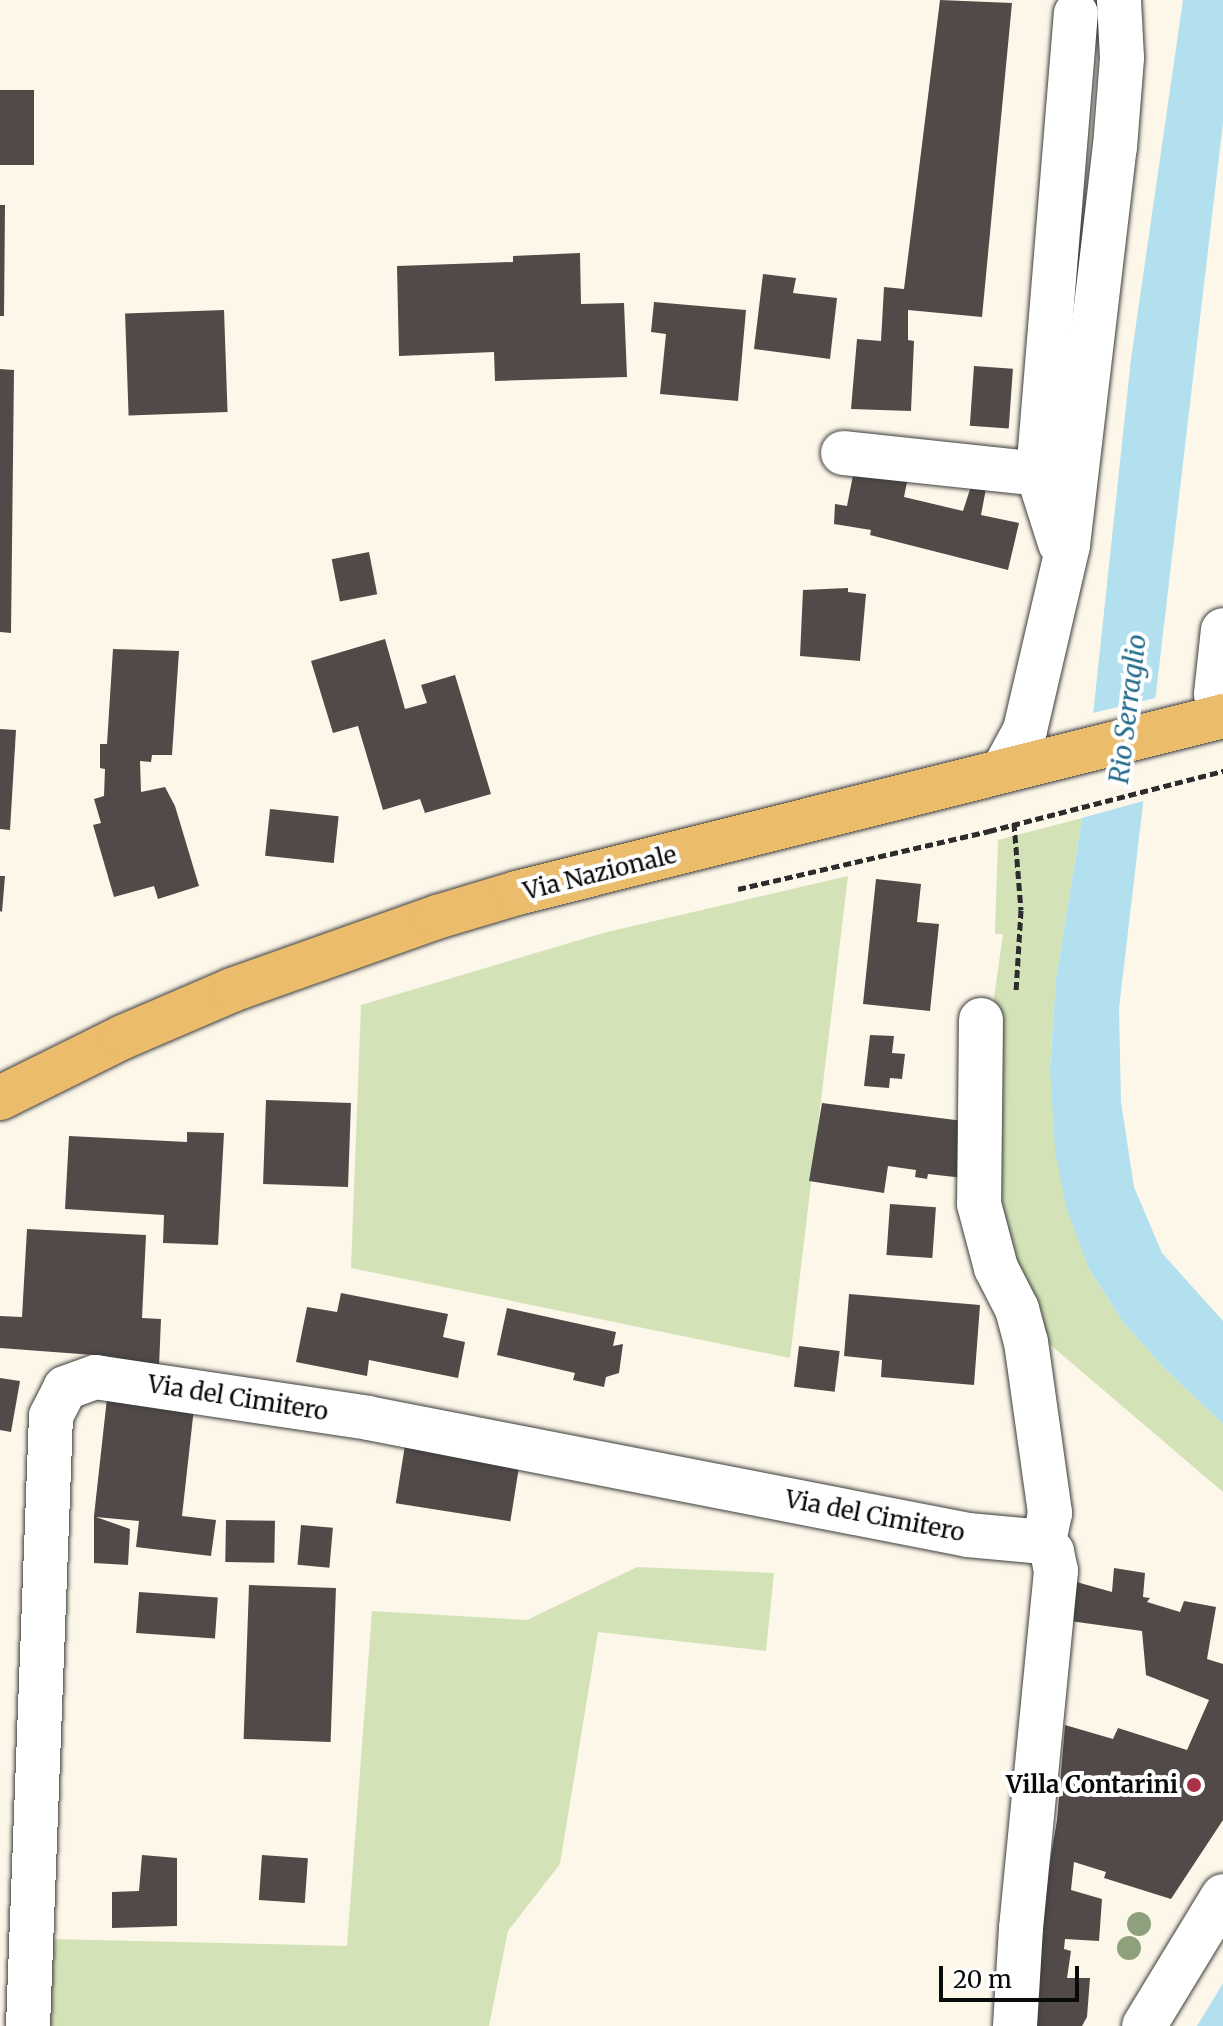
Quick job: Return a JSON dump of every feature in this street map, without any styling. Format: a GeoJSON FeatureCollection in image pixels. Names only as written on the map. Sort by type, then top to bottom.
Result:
{"type":"FeatureCollection","features":[{"type":"Feature","properties":{"kind":"main road","name":"Via Nazionale"},"geometry":{"type":"LineString","coordinates":[[0,1098],[123,1037],[232,990],[437,917],[517,893],[1215,718]]}},
{"type":"Feature","properties":{"kind":"street"},"geometry":{"type":"LineString","coordinates":[[1003,771],[1025,730],[1068,545],[1115,147],[1122,58],[1119,0]]}},
{"type":"Feature","properties":{"kind":"street"},"geometry":{"type":"LineString","coordinates":[[1068,545],[1060,543],[1038,474],[1076,14]]}},
{"type":"Feature","properties":{"kind":"street"},"geometry":{"type":"LineString","coordinates":[[843,453],[1038,474]]}},
{"type":"Feature","properties":{"kind":"street"},"geometry":{"type":"LineString","coordinates":[[1215,718],[1223,630]]}},
{"type":"Feature","properties":{"kind":"street"},"geometry":{"type":"LineString","coordinates":[[981,1020],[979,1204],[996,1268],[1017,1309],[1026,1342],[1050,1513],[1044,1542],[1052,1552],[1056,1571],[1021,1928],[1015,2026]]}},
{"type":"Feature","properties":{"kind":"street","name":"Via del Cimitero"},"geometry":{"type":"LineString","coordinates":[[28,2026],[51,1416],[59,1395],[75,1381],[95,1377],[368,1418],[968,1535],[1044,1542]]}},
{"type":"Feature","properties":{"kind":"street"},"geometry":{"type":"LineString","coordinates":[[1144,2026],[1223,1896]]}},
{"type":"Feature","properties":{"kind":"path"},"geometry":{"type":"LineString","coordinates":[[734,890],[1049,816],[1220,771]]}},
{"type":"Feature","properties":{"kind":"green space"},"geometry":{"type":"Polygon","coordinates":[[[1082,818],[1056,979],[1050,1069],[1089,1269],[1123,1322],[1163,1367],[1223,1424],[1223,1492],[1047,1342],[1002,1249],[992,1012],[1003,934],[995,934],[998,840],[1082,818]]]}},
{"type":"Feature","properties":{"kind":"green space"},"geometry":{"type":"Polygon","coordinates":[[[848,876],[790,1358],[351,1268],[361,1005],[603,933],[848,876]]]}},
{"type":"Feature","properties":{"kind":"green space"},"geometry":{"type":"Polygon","coordinates":[[[637,1567],[774,1573],[766,1651],[598,1632],[560,1864],[508,1931],[489,2026],[46,2026],[50,1939],[347,1946],[372,1611],[527,1620],[637,1567]]]}},
{"type":"Feature","properties":{"kind":"water","name":"Rio Serraglio"},"geometry":{"type":"Polygon","coordinates":[[[1183,0],[1223,0],[1223,123],[1119,1008],[1121,1102],[1134,1187],[1162,1253],[1223,1321],[1223,1424],[1163,1367],[1123,1322],[1089,1269],[1066,1207],[1055,1151],[1050,1069],[1056,979],[1082,818],[1131,359],[1183,0]]]}},
{"type":"Feature","properties":{"kind":"water"},"geometry":{"type":"Polygon","coordinates":[[[1223,1983],[1223,2026],[1197,2026],[1219,1990],[1223,1983]]]}},
{"type":"Feature","properties":{"kind":"pier"},"geometry":{"type":"Polygon","coordinates":[[[1159,697],[1147,800],[1078,819],[1089,714],[1159,697]]]}},
{"type":"Feature","properties":{"kind":"building"},"geometry":{"type":"Polygon","coordinates":[[[940,0],[1012,3],[982,317],[908,310],[908,340],[914,341],[911,411],[851,409],[857,339],[881,341],[884,287],[904,289],[940,0]]]}},
{"type":"Feature","properties":{"kind":"building"},"geometry":{"type":"Polygon","coordinates":[[[0,90],[34,90],[34,165],[0,165],[0,90]]]}},
{"type":"Feature","properties":{"kind":"building"},"geometry":{"type":"Polygon","coordinates":[[[0,205],[5,205],[4,316],[0,316],[0,205]]]}},
{"type":"Feature","properties":{"kind":"building"},"geometry":{"type":"Polygon","coordinates":[[[580,253],[581,304],[624,303],[627,377],[495,381],[494,352],[399,356],[397,266],[513,262],[513,256],[580,253]]]}},
{"type":"Feature","properties":{"kind":"building"},"geometry":{"type":"Polygon","coordinates":[[[763,274],[796,278],[793,293],[837,298],[830,359],[754,349],[763,274]]]}},
{"type":"Feature","properties":{"kind":"building"},"geometry":{"type":"Polygon","coordinates":[[[654,302],[746,310],[738,401],[660,394],[666,334],[651,332],[654,302]]]}},
{"type":"Feature","properties":{"kind":"building"},"geometry":{"type":"Polygon","coordinates":[[[224,310],[228,412],[129,415],[125,313],[224,310]]]}},
{"type":"Feature","properties":{"kind":"building"},"geometry":{"type":"Polygon","coordinates":[[[974,366],[1013,369],[1009,429],[970,426],[974,366]]]}},
{"type":"Feature","properties":{"kind":"building"},"geometry":{"type":"Polygon","coordinates":[[[0,369],[14,370],[11,633],[0,632],[0,369]]]}},
{"type":"Feature","properties":{"kind":"building"},"geometry":{"type":"Polygon","coordinates":[[[854,470],[908,477],[904,497],[963,511],[974,477],[988,478],[981,515],[1019,523],[1008,570],[870,535],[871,530],[834,524],[835,504],[847,506],[854,470]]]}},
{"type":"Feature","properties":{"kind":"building"},"geometry":{"type":"Polygon","coordinates":[[[369,552],[377,594],[340,601],[332,559],[369,552]]]}},
{"type":"Feature","properties":{"kind":"building"},"geometry":{"type":"Polygon","coordinates":[[[848,588],[848,592],[866,594],[860,661],[800,656],[803,590],[848,588]]]}},
{"type":"Feature","properties":{"kind":"building"},"geometry":{"type":"Polygon","coordinates":[[[385,639],[405,709],[427,703],[421,685],[455,675],[491,794],[425,813],[420,799],[383,810],[358,726],[333,733],[311,661],[385,639]]]}},
{"type":"Feature","properties":{"kind":"building"},"geometry":{"type":"Polygon","coordinates":[[[113,649],[179,651],[172,755],[152,755],[151,762],[140,761],[141,792],[165,787],[175,806],[199,886],[158,899],[154,886],[114,897],[93,825],[101,823],[94,799],[104,796],[105,769],[100,768],[100,744],[107,744],[113,649]]]}},
{"type":"Feature","properties":{"kind":"building"},"geometry":{"type":"Polygon","coordinates":[[[0,729],[16,730],[10,830],[0,829],[0,729]]]}},
{"type":"Feature","properties":{"kind":"building"},"geometry":{"type":"Polygon","coordinates":[[[270,809],[339,816],[334,863],[265,856],[270,809]]]}},
{"type":"Feature","properties":{"kind":"building"},"geometry":{"type":"Polygon","coordinates":[[[0,876],[5,876],[2,912],[0,911],[0,876]]]}},
{"type":"Feature","properties":{"kind":"building"},"geometry":{"type":"Polygon","coordinates":[[[876,879],[921,884],[917,922],[939,924],[930,1011],[863,1004],[876,879]]]}},
{"type":"Feature","properties":{"kind":"building"},"geometry":{"type":"Polygon","coordinates":[[[870,1035],[894,1036],[892,1053],[905,1054],[902,1079],[890,1078],[889,1088],[864,1086],[870,1035]]]}},
{"type":"Feature","properties":{"kind":"building"},"geometry":{"type":"Polygon","coordinates":[[[266,1100],[351,1103],[348,1187],[263,1184],[266,1100]]]}},
{"type":"Feature","properties":{"kind":"building"},"geometry":{"type":"Polygon","coordinates":[[[822,1103],[971,1122],[964,1178],[928,1174],[927,1179],[915,1177],[916,1170],[888,1166],[884,1193],[809,1181],[822,1103]]]}},
{"type":"Feature","properties":{"kind":"building"},"geometry":{"type":"Polygon","coordinates":[[[187,1132],[224,1133],[218,1245],[163,1243],[164,1215],[65,1209],[69,1136],[187,1142],[187,1132]]]}},
{"type":"Feature","properties":{"kind":"building"},"geometry":{"type":"Polygon","coordinates":[[[890,1204],[936,1207],[932,1258],[886,1255],[890,1204]]]}},
{"type":"Feature","properties":{"kind":"building"},"geometry":{"type":"Polygon","coordinates":[[[27,1229],[146,1235],[142,1318],[161,1319],[159,1367],[107,1364],[107,1356],[0,1348],[0,1316],[22,1317],[27,1229]]]}},
{"type":"Feature","properties":{"kind":"building"},"geometry":{"type":"Polygon","coordinates":[[[341,1293],[448,1314],[443,1337],[465,1342],[458,1378],[369,1360],[367,1376],[296,1362],[307,1307],[337,1312],[341,1293]]]}},
{"type":"Feature","properties":{"kind":"building"},"geometry":{"type":"Polygon","coordinates":[[[849,1294],[980,1305],[974,1385],[881,1377],[882,1360],[844,1356],[849,1294]]]}},
{"type":"Feature","properties":{"kind":"building"},"geometry":{"type":"Polygon","coordinates":[[[507,1308],[616,1332],[613,1346],[623,1344],[619,1373],[606,1377],[604,1387],[573,1380],[575,1373],[497,1355],[507,1308]]]}},
{"type":"Feature","properties":{"kind":"building"},"geometry":{"type":"Polygon","coordinates":[[[799,1346],[840,1351],[835,1392],[794,1387],[799,1346]]]}},
{"type":"Feature","properties":{"kind":"building"},"geometry":{"type":"Polygon","coordinates":[[[0,1378],[20,1381],[11,1432],[0,1430],[0,1378]]]}},
{"type":"Feature","properties":{"kind":"building"},"geometry":{"type":"Polygon","coordinates":[[[107,1398],[194,1408],[182,1516],[216,1520],[211,1556],[136,1547],[139,1521],[96,1517],[130,1529],[128,1565],[94,1563],[94,1516],[107,1398]]]}},
{"type":"Feature","properties":{"kind":"building"},"geometry":{"type":"Polygon","coordinates":[[[405,1445],[520,1463],[510,1521],[396,1503],[405,1445]]]}},
{"type":"Feature","properties":{"kind":"building"},"geometry":{"type":"Polygon","coordinates":[[[226,1520],[275,1521],[274,1563],[225,1562],[226,1520]]]}},
{"type":"Feature","properties":{"kind":"building"},"geometry":{"type":"Polygon","coordinates":[[[301,1525],[333,1528],[329,1568],[298,1565],[301,1525]]]}},
{"type":"Feature","properties":{"kind":"building"},"geometry":{"type":"Polygon","coordinates":[[[1114,1568],[1145,1573],[1143,1597],[1150,1598],[1147,1602],[1180,1612],[1184,1601],[1216,1607],[1207,1659],[1223,1664],[1223,1820],[1171,1899],[1104,1878],[1106,1872],[1074,1862],[1071,1890],[1102,1899],[1099,1941],[1065,1939],[1064,1949],[1071,1951],[1067,1978],[1090,1978],[1087,2017],[1082,2026],[1027,2026],[1036,1944],[1057,1820],[1065,1725],[1113,1739],[1118,1728],[1187,1750],[1209,1700],[1146,1675],[1142,1631],[1070,1621],[1073,1581],[1112,1592],[1114,1568]]]}},
{"type":"Feature","properties":{"kind":"building"},"geometry":{"type":"Polygon","coordinates":[[[249,1585],[336,1588],[331,1742],[244,1739],[249,1585]]]}},
{"type":"Feature","properties":{"kind":"building"},"geometry":{"type":"Polygon","coordinates":[[[139,1592],[218,1598],[215,1638],[136,1633],[139,1592]]]}},
{"type":"Feature","properties":{"kind":"building"},"geometry":{"type":"Polygon","coordinates":[[[142,1855],[177,1858],[177,1926],[112,1928],[112,1892],[139,1891],[142,1855]]]}},
{"type":"Feature","properties":{"kind":"building"},"geometry":{"type":"Polygon","coordinates":[[[262,1855],[308,1858],[305,1903],[259,1900],[262,1855]]]}},
{"type":"Feature","properties":{"kind":"place","name":"Villa Contarini"},"geometry":{"type":"Point","coordinates":[1194,1785]}}]}
